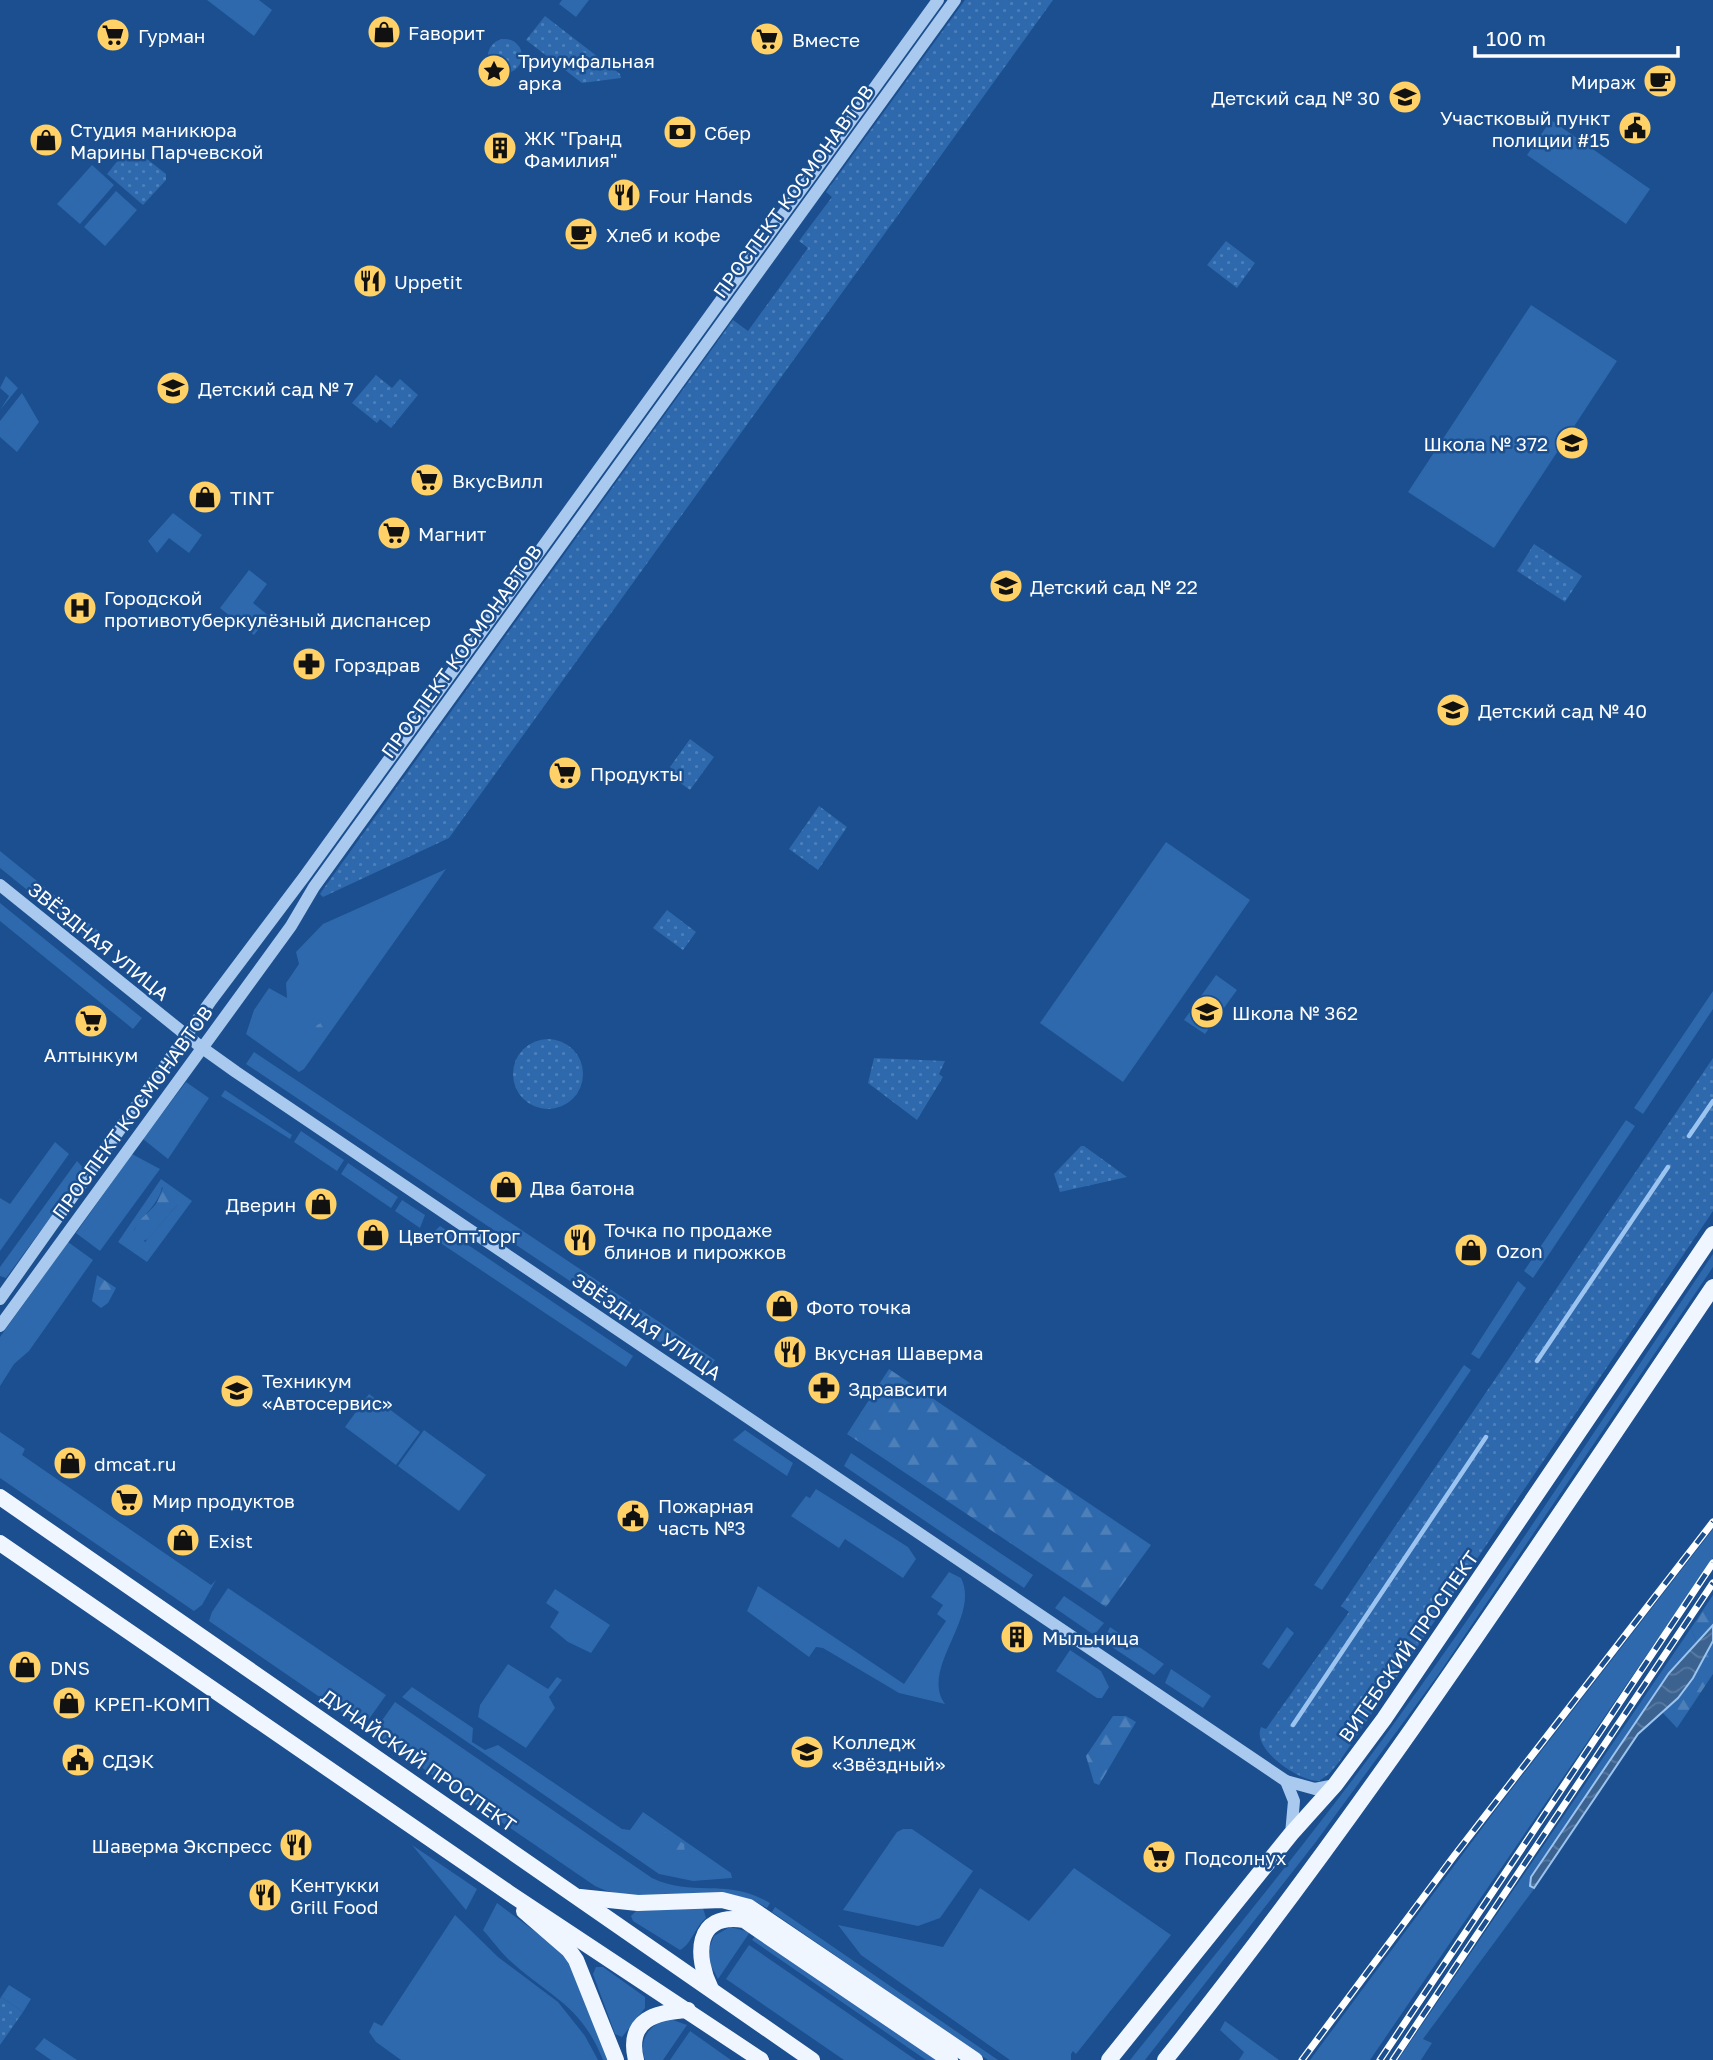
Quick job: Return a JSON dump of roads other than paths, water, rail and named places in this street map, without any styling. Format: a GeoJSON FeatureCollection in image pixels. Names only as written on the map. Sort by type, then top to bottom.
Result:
{"type":"FeatureCollection","features":[{"type":"Feature","properties":{"kind":"main road","name":"ВИТЕБСКИЙ ПРОСПЕКТ"},"geometry":{"type":"LineString","coordinates":[[1109,2060],[1291,1834],[1335,1785],[1475,1589],[1713,1234]]}},
{"type":"Feature","properties":{"kind":"main road"},"geometry":{"type":"LineString","coordinates":[[1165,2060],[1270,1925],[1419,1721],[1713,1287]]}},
{"type":"Feature","properties":{"kind":"main road","name":"ДУНАЙСКИЙ ПРОСПЕКТ"},"geometry":{"type":"LineString","coordinates":[[0,1497],[812,2060]]}},
{"type":"Feature","properties":{"kind":"main road"},"geometry":{"type":"LineString","coordinates":[[0,1544],[509,1893],[761,2060]]}},
{"type":"Feature","properties":{"kind":"main road"},"geometry":{"type":"LineString","coordinates":[[509,1893],[528,1917],[569,1950],[576,1960],[615,2060]]}},
{"type":"Feature","properties":{"kind":"main road"},"geometry":{"type":"LineString","coordinates":[[577,1897],[638,1903],[722,1900],[749,1907],[975,2060]]}},
{"type":"Feature","properties":{"kind":"main road"},"geometry":{"type":"LineString","coordinates":[[712,1992],[700,1960],[704,1938],[711,1928],[724,1921],[744,1920],[950,2060]]}},
{"type":"Feature","properties":{"kind":"main road"},"geometry":{"type":"LineString","coordinates":[[636,2060],[634,2040],[646,2020],[661,2012],[688,2010]]}},
{"type":"Feature","properties":{"kind":"street","name":"ПРОСПЕКТ КОСМОНАВТОВ"},"geometry":{"type":"LineString","coordinates":[[0,1299],[187,1036],[937,0]]}},
{"type":"Feature","properties":{"kind":"street","name":"ПРОСПЕКТ КОСМОНАВТОВ"},"geometry":{"type":"LineString","coordinates":[[0,1326],[201,1047],[273,952],[314,887],[956,0]]}},
{"type":"Feature","properties":{"kind":"street","name":"ЗВЁЗДНАЯ УЛИЦА"},"geometry":{"type":"LineString","coordinates":[[0,885],[201,1047],[1286,1781]]}},
{"type":"Feature","properties":{"kind":"street"},"geometry":{"type":"LineString","coordinates":[[1286,1781],[1315,1789],[1335,1785]]}},
{"type":"Feature","properties":{"kind":"street"},"geometry":{"type":"LineString","coordinates":[[1286,1781],[1294,1801],[1291,1834]]}},
{"type":"Feature","properties":{"kind":"water"},"geometry":{"type":"Polygon","coordinates":[[[1713,1625],[1713,1641],[1693,1678],[1678,1698],[1638,1734],[1534,1888],[1530,1886],[1531,1877],[1669,1673],[1713,1625]]]}},
{"type":"Feature","properties":{"kind":"waterway"},"geometry":{"type":"LineString","coordinates":[[1689,1136],[1713,1101]]}},
{"type":"Feature","properties":{"kind":"waterway"},"geometry":{"type":"LineString","coordinates":[[1537,1361],[1668,1167]]}},
{"type":"Feature","properties":{"kind":"waterway"},"geometry":{"type":"LineString","coordinates":[[1293,1725],[1486,1437]]}},
{"type":"Feature","properties":{"kind":"railway"},"geometry":{"type":"LineString","coordinates":[[1302,2060],[1454,1856],[1713,1522]]}},
{"type":"Feature","properties":{"kind":"railway"},"geometry":{"type":"LineString","coordinates":[[1380,2060],[1713,1563]]}},
{"type":"Feature","properties":{"kind":"railway"},"geometry":{"type":"LineString","coordinates":[[1393,2060],[1713,1583]]}},
{"type":"Feature","properties":{"kind":"place","name":"Fаворит"},"geometry":{"type":"Point","coordinates":[384,32]}},
{"type":"Feature","properties":{"kind":"place","name":"Гурман"},"geometry":{"type":"Point","coordinates":[113,35]}},
{"type":"Feature","properties":{"kind":"place","name":"Вместе"},"geometry":{"type":"Point","coordinates":[767,39]}},
{"type":"Feature","properties":{"kind":"place","name":"Триумфальная арка"},"geometry":{"type":"Point","coordinates":[494,71]}},
{"type":"Feature","properties":{"kind":"place","name":"Мираж"},"geometry":{"type":"Point","coordinates":[1660,81]}},
{"type":"Feature","properties":{"kind":"place","name":"Детский сад № 30"},"geometry":{"type":"Point","coordinates":[1405,97]}},
{"type":"Feature","properties":{"kind":"place","name":"Участковый пункт полиции #15"},"geometry":{"type":"Point","coordinates":[1635,128]}},
{"type":"Feature","properties":{"kind":"place","name":"Сбер"},"geometry":{"type":"Point","coordinates":[680,132]}},
{"type":"Feature","properties":{"kind":"place","name":"Студия маникюра Марины Парчевской"},"geometry":{"type":"Point","coordinates":[46,140]}},
{"type":"Feature","properties":{"kind":"place","name":"ЖК \"Гранд Фамилия\""},"geometry":{"type":"Point","coordinates":[500,148]}},
{"type":"Feature","properties":{"kind":"place","name":"Four Hands"},"geometry":{"type":"Point","coordinates":[624,195]}},
{"type":"Feature","properties":{"kind":"place","name":"Хлеб и кофе"},"geometry":{"type":"Point","coordinates":[581,234]}},
{"type":"Feature","properties":{"kind":"place","name":"Uppetit"},"geometry":{"type":"Point","coordinates":[370,281]}},
{"type":"Feature","properties":{"kind":"place","name":"Детский сад № 7"},"geometry":{"type":"Point","coordinates":[173,388]}},
{"type":"Feature","properties":{"kind":"place","name":"Школа № 372"},"geometry":{"type":"Point","coordinates":[1572,443]}},
{"type":"Feature","properties":{"kind":"place","name":"ВкусВилл"},"geometry":{"type":"Point","coordinates":[427,480]}},
{"type":"Feature","properties":{"kind":"place","name":"TINT"},"geometry":{"type":"Point","coordinates":[205,497]}},
{"type":"Feature","properties":{"kind":"place","name":"Магнит"},"geometry":{"type":"Point","coordinates":[394,533]}},
{"type":"Feature","properties":{"kind":"place","name":"Детский сад № 22"},"geometry":{"type":"Point","coordinates":[1006,586]}},
{"type":"Feature","properties":{"kind":"place","name":"Городской противотуберкулёзный диспансер"},"geometry":{"type":"Point","coordinates":[80,608]}},
{"type":"Feature","properties":{"kind":"place","name":"Горздрав"},"geometry":{"type":"Point","coordinates":[309,664]}},
{"type":"Feature","properties":{"kind":"place","name":"Детский сад № 40"},"geometry":{"type":"Point","coordinates":[1453,710]}},
{"type":"Feature","properties":{"kind":"place","name":"Продукты"},"geometry":{"type":"Point","coordinates":[565,773]}},
{"type":"Feature","properties":{"kind":"place","name":"Школа № 362"},"geometry":{"type":"Point","coordinates":[1207,1012]}},
{"type":"Feature","properties":{"kind":"place","name":"Алтынкум"},"geometry":{"type":"Point","coordinates":[91,1021]}},
{"type":"Feature","properties":{"kind":"place","name":"Два батона"},"geometry":{"type":"Point","coordinates":[506,1187]}},
{"type":"Feature","properties":{"kind":"place","name":"Дверин"},"geometry":{"type":"Point","coordinates":[321,1204]}},
{"type":"Feature","properties":{"kind":"place","name":"ЦветОптТорг"},"geometry":{"type":"Point","coordinates":[373,1235]}},
{"type":"Feature","properties":{"kind":"place","name":"Точка по продаже блинов и пирожков"},"geometry":{"type":"Point","coordinates":[580,1240]}},
{"type":"Feature","properties":{"kind":"place","name":"Ozon"},"geometry":{"type":"Point","coordinates":[1471,1250]}},
{"type":"Feature","properties":{"kind":"place","name":"Фото точка"},"geometry":{"type":"Point","coordinates":[782,1306]}},
{"type":"Feature","properties":{"kind":"place","name":"Вкусная Шаверма"},"geometry":{"type":"Point","coordinates":[790,1352]}},
{"type":"Feature","properties":{"kind":"place","name":"Здравсити"},"geometry":{"type":"Point","coordinates":[824,1388]}},
{"type":"Feature","properties":{"kind":"place","name":"Техникум «Автосервис»"},"geometry":{"type":"Point","coordinates":[237,1391]}},
{"type":"Feature","properties":{"kind":"place","name":"dmcat.ru"},"geometry":{"type":"Point","coordinates":[70,1463]}},
{"type":"Feature","properties":{"kind":"place","name":"Мир продуктов"},"geometry":{"type":"Point","coordinates":[127,1500]}},
{"type":"Feature","properties":{"kind":"place","name":"Пожарная часть №3"},"geometry":{"type":"Point","coordinates":[633,1516]}},
{"type":"Feature","properties":{"kind":"place","name":"Exist"},"geometry":{"type":"Point","coordinates":[183,1540]}},
{"type":"Feature","properties":{"kind":"place","name":"Мыльница"},"geometry":{"type":"Point","coordinates":[1017,1637]}},
{"type":"Feature","properties":{"kind":"place","name":"DNS"},"geometry":{"type":"Point","coordinates":[25,1667]}},
{"type":"Feature","properties":{"kind":"place","name":"КРЕП-КОМП"},"geometry":{"type":"Point","coordinates":[69,1703]}},
{"type":"Feature","properties":{"kind":"place","name":"Колледж «Звёздный»"},"geometry":{"type":"Point","coordinates":[807,1752]}},
{"type":"Feature","properties":{"kind":"place","name":"СДЭК"},"geometry":{"type":"Point","coordinates":[78,1760]}},
{"type":"Feature","properties":{"kind":"place","name":"Шаверма Экспресс"},"geometry":{"type":"Point","coordinates":[296,1845]}},
{"type":"Feature","properties":{"kind":"place","name":"Подсолнух"},"geometry":{"type":"Point","coordinates":[1159,1857]}},
{"type":"Feature","properties":{"kind":"place","name":"Кентукки Grill Food"},"geometry":{"type":"Point","coordinates":[265,1895]}}]}
